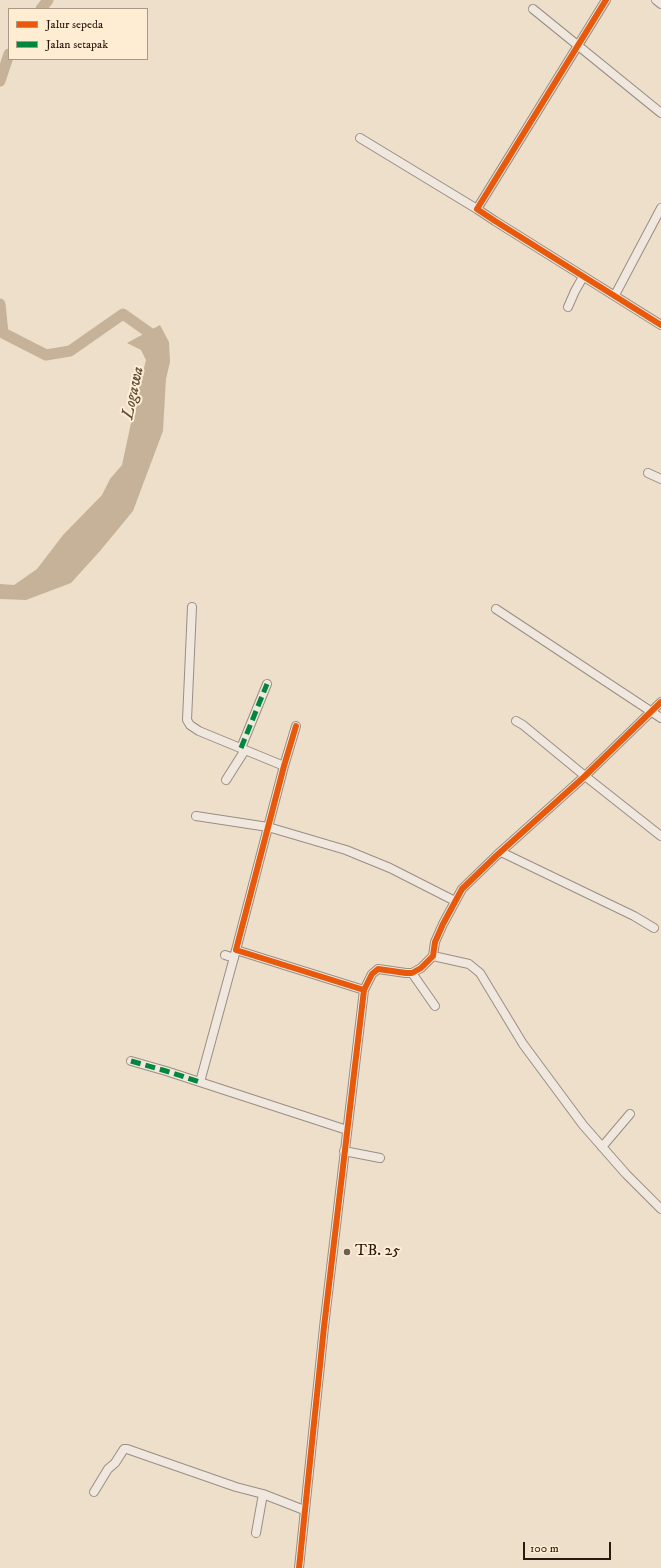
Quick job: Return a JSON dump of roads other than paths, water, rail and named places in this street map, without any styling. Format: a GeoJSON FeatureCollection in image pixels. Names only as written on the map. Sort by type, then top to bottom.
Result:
{"type":"FeatureCollection","features":[{"type":"Feature","properties":{"kind":"street"},"geometry":{"type":"LineString","coordinates":[[477,209],[606,0]]}},
{"type":"Feature","properties":{"kind":"street"},"geometry":{"type":"LineString","coordinates":[[656,0],[661,4]]}},
{"type":"Feature","properties":{"kind":"street"},"geometry":{"type":"LineString","coordinates":[[533,9],[661,113]]}},
{"type":"Feature","properties":{"kind":"street"},"geometry":{"type":"LineString","coordinates":[[360,138],[661,324]]}},
{"type":"Feature","properties":{"kind":"street"},"geometry":{"type":"LineString","coordinates":[[615,295],[661,208]]}},
{"type":"Feature","properties":{"kind":"street"},"geometry":{"type":"LineString","coordinates":[[568,307],[583,277]]}},
{"type":"Feature","properties":{"kind":"street"},"geometry":{"type":"LineString","coordinates":[[648,473],[661,479]]}},
{"type":"Feature","properties":{"kind":"street"},"geometry":{"type":"LineString","coordinates":[[192,607],[187,720],[190,725],[199,731],[284,766]]}},
{"type":"Feature","properties":{"kind":"street"},"geometry":{"type":"LineString","coordinates":[[496,609],[661,718]]}},
{"type":"Feature","properties":{"kind":"street"},"geometry":{"type":"LineString","coordinates":[[226,780],[243,749],[267,684]]}},
{"type":"Feature","properties":{"kind":"street"},"geometry":{"type":"LineString","coordinates":[[299,1568],[304,1510],[344,1151],[364,990],[372,974],[378,969],[412,973],[421,968],[433,956],[435,942],[462,889],[585,776],[661,702]]}},
{"type":"Feature","properties":{"kind":"street"},"geometry":{"type":"LineString","coordinates":[[516,722],[524,725],[585,776],[661,836]]}},
{"type":"Feature","properties":{"kind":"street"},"geometry":{"type":"LineString","coordinates":[[200,1082],[296,726]]}},
{"type":"Feature","properties":{"kind":"street"},"geometry":{"type":"LineString","coordinates":[[196,816],[268,827],[346,850],[390,868],[455,902]]}},
{"type":"Feature","properties":{"kind":"street"},"geometry":{"type":"LineString","coordinates":[[501,852],[634,916],[654,928]]}},
{"type":"Feature","properties":{"kind":"street"},"geometry":{"type":"LineString","coordinates":[[225,955],[235,954],[364,990]]}},
{"type":"Feature","properties":{"kind":"street"},"geometry":{"type":"LineString","coordinates":[[433,956],[468,964],[480,973],[523,1044],[583,1125],[661,1209]]}},
{"type":"Feature","properties":{"kind":"street"},"geometry":{"type":"LineString","coordinates":[[412,973],[435,1006]]}},
{"type":"Feature","properties":{"kind":"street"},"geometry":{"type":"LineString","coordinates":[[131,1061],[347,1130]]}},
{"type":"Feature","properties":{"kind":"street"},"geometry":{"type":"LineString","coordinates":[[602,1147],[630,1114]]}},
{"type":"Feature","properties":{"kind":"street"},"geometry":{"type":"LineString","coordinates":[[344,1151],[380,1158]]}},
{"type":"Feature","properties":{"kind":"street"},"geometry":{"type":"LineString","coordinates":[[94,1492],[108,1469],[115,1463],[124,1449],[127,1449],[236,1487],[263,1494],[304,1510]]}},
{"type":"Feature","properties":{"kind":"street"},"geometry":{"type":"LineString","coordinates":[[256,1533],[263,1494]]}},
{"type":"Feature","properties":{"kind":"waterway","name":"Logawa"},"geometry":{"type":"LineString","coordinates":[[42,8],[48,0]]}},
{"type":"Feature","properties":{"kind":"waterway","name":"Logawa"},"geometry":{"type":"LineString","coordinates":[[0,81],[8,57]]}},
{"type":"Feature","properties":{"kind":"waterway","name":"Logawa"},"geometry":{"type":"LineString","coordinates":[[0,304],[3,333],[46,355],[70,351],[123,314],[154,336],[155,342]]}},
{"type":"Feature","properties":{"kind":"place","name":"TB. 25"},"geometry":{"type":"Point","coordinates":[347,1252]}}]}
